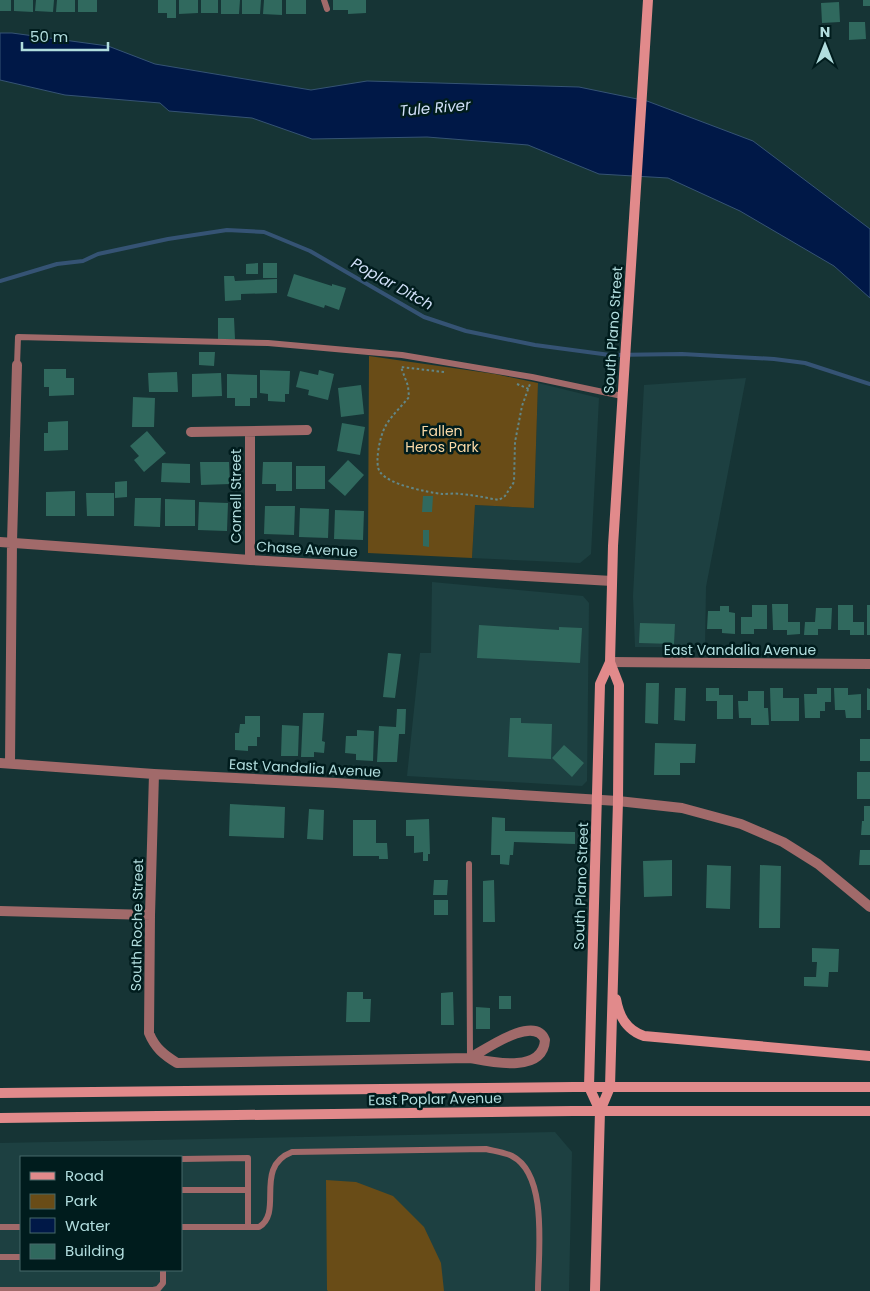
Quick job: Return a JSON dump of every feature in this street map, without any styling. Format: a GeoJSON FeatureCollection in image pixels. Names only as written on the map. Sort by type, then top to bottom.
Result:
{"type":"FeatureCollection","features":[{"type":"Feature","properties":{"kind":"main road","name":"South Plano Street"},"geometry":{"type":"LineString","coordinates":[[595,1291],[600,1111],[610,1087],[613,978],[613,801],[619,685],[610,662],[614,521],[648,0]]}},
{"type":"Feature","properties":{"kind":"main road","name":"South Plano Street"},"geometry":{"type":"LineString","coordinates":[[600,1111],[589,1087],[600,684],[610,662]]}},
{"type":"Feature","properties":{"kind":"main road"},"geometry":{"type":"LineString","coordinates":[[613,978],[618,1010],[624,1022],[637,1034],[870,1056]]}},
{"type":"Feature","properties":{"kind":"main road","name":"East Poplar Avenue"},"geometry":{"type":"LineString","coordinates":[[0,1093],[589,1087],[870,1087]]}},
{"type":"Feature","properties":{"kind":"main road","name":"East Poplar Avenue"},"geometry":{"type":"LineString","coordinates":[[0,1118],[600,1111],[870,1111]]}},
{"type":"Feature","properties":{"kind":"street"},"geometry":{"type":"LineString","coordinates":[[5,763],[17,365]]}},
{"type":"Feature","properties":{"kind":"street"},"geometry":{"type":"LineString","coordinates":[[192,432],[307,430]]}},
{"type":"Feature","properties":{"kind":"street","name":"Cornell Street"},"geometry":{"type":"LineString","coordinates":[[250,432],[250,560]]}},
{"type":"Feature","properties":{"kind":"street","name":"Chase Avenue"},"geometry":{"type":"LineString","coordinates":[[0,542],[250,560],[612,581]]}},
{"type":"Feature","properties":{"kind":"street","name":"East Vandalia Avenue"},"geometry":{"type":"LineString","coordinates":[[610,662],[870,664]]}},
{"type":"Feature","properties":{"kind":"street","name":"East Vandalia Avenue"},"geometry":{"type":"LineString","coordinates":[[5,763],[154,774],[336,783],[613,801],[682,808],[741,824],[783,842],[818,864],[870,907]]}},
{"type":"Feature","properties":{"kind":"street","name":"South Roche Street"},"geometry":{"type":"LineString","coordinates":[[154,774],[149,1033],[157,1049],[164,1056],[177,1063],[470,1058]]}},
{"type":"Feature","properties":{"kind":"street"},"geometry":{"type":"LineString","coordinates":[[0,911],[150,916]]}},
{"type":"Feature","properties":{"kind":"street"},"geometry":{"type":"LineString","coordinates":[[536,1030],[541,1032],[545,1040],[542,1052],[526,1062],[497,1063],[470,1058],[520,1032],[536,1030]]}},
{"type":"Feature","properties":{"kind":"lane"},"geometry":{"type":"LineString","coordinates":[[324,0],[327,9]]}},
{"type":"Feature","properties":{"kind":"lane"},"geometry":{"type":"LineString","coordinates":[[17,365],[18,337],[268,343],[402,355],[532,377],[622,396]]}},
{"type":"Feature","properties":{"kind":"lane"},"geometry":{"type":"LineString","coordinates":[[469,864],[470,1058]]}},
{"type":"Feature","properties":{"kind":"lane"},"geometry":{"type":"LineString","coordinates":[[182,1227],[259,1227],[266,1221],[268,1215],[269,1186],[274,1166],[284,1155],[292,1152],[486,1149],[513,1156],[529,1173],[535,1186],[538,1214],[538,1291]]}},
{"type":"Feature","properties":{"kind":"lane"},"geometry":{"type":"LineString","coordinates":[[182,1158],[248,1158],[248,1227]]}},
{"type":"Feature","properties":{"kind":"lane"},"geometry":{"type":"LineString","coordinates":[[182,1190],[248,1190]]}},
{"type":"Feature","properties":{"kind":"lane"},"geometry":{"type":"LineString","coordinates":[[0,1227],[20,1227]]}},
{"type":"Feature","properties":{"kind":"lane"},"geometry":{"type":"LineString","coordinates":[[0,1257],[20,1257]]}},
{"type":"Feature","properties":{"kind":"lane"},"geometry":{"type":"LineString","coordinates":[[0,1290],[153,1290],[163,1283],[162,1271]]}},
{"type":"Feature","properties":{"kind":"path"},"geometry":{"type":"LineString","coordinates":[[446,372],[401,367],[408,386],[409,397],[392,416],[384,429],[380,444],[378,462],[380,472],[388,479],[443,494],[462,494],[499,500],[505,496],[514,482],[515,442],[522,406],[529,389],[511,382]]}},
{"type":"Feature","properties":{"kind":"shaded area"},"geometry":{"type":"Polygon","coordinates":[[[746,378],[706,587],[705,647],[635,647],[633,596],[644,385],[746,378]]]}},
{"type":"Feature","properties":{"kind":"shaded area"},"geometry":{"type":"Polygon","coordinates":[[[538,383],[599,398],[591,554],[580,563],[472,558],[475,505],[534,508],[538,383]]]}},
{"type":"Feature","properties":{"kind":"shaded area"},"geometry":{"type":"Polygon","coordinates":[[[432,582],[583,596],[589,603],[587,781],[582,786],[407,776],[420,653],[431,653],[432,582]]]}},
{"type":"Feature","properties":{"kind":"shaded area"},"geometry":{"type":"Polygon","coordinates":[[[555,1132],[572,1152],[569,1291],[0,1291],[0,1143],[555,1132]]]}},
{"type":"Feature","properties":{"kind":"green space","name":"Fallen Heros Park"},"geometry":{"type":"Polygon","coordinates":[[[369,356],[495,374],[538,383],[534,508],[475,505],[472,558],[368,553],[369,356]]]}},
{"type":"Feature","properties":{"kind":"green space"},"geometry":{"type":"Polygon","coordinates":[[[326,1180],[356,1182],[393,1196],[424,1227],[441,1263],[444,1291],[328,1291],[326,1180]]]}},
{"type":"Feature","properties":{"kind":"water","name":"Tule River"},"geometry":{"type":"Polygon","coordinates":[[[0,33],[108,46],[155,64],[311,90],[367,81],[579,87],[647,101],[753,141],[870,229],[870,298],[834,266],[740,211],[668,178],[599,174],[528,145],[427,137],[312,139],[252,118],[169,111],[160,103],[65,95],[0,80],[0,33]]]}},
{"type":"Feature","properties":{"kind":"building"},"geometry":{"type":"Polygon","coordinates":[[[0,0],[11,0],[11,11],[0,11],[0,0]]]}},
{"type":"Feature","properties":{"kind":"building"},"geometry":{"type":"Polygon","coordinates":[[[14,0],[33,0],[33,12],[14,11],[14,0]]]}},
{"type":"Feature","properties":{"kind":"building"},"geometry":{"type":"Polygon","coordinates":[[[36,0],[54,0],[53,12],[35,11],[36,0]]]}},
{"type":"Feature","properties":{"kind":"building"},"geometry":{"type":"Polygon","coordinates":[[[57,0],[75,0],[75,12],[56,12],[57,0]]]}},
{"type":"Feature","properties":{"kind":"building"},"geometry":{"type":"Polygon","coordinates":[[[78,0],[97,0],[97,12],[78,12],[78,0]]]}},
{"type":"Feature","properties":{"kind":"building"},"geometry":{"type":"Polygon","coordinates":[[[158,0],[176,0],[176,18],[167,18],[167,13],[158,13],[158,0]]]}},
{"type":"Feature","properties":{"kind":"building"},"geometry":{"type":"Polygon","coordinates":[[[179,0],[198,0],[198,13],[179,14],[179,0]]]}},
{"type":"Feature","properties":{"kind":"building"},"geometry":{"type":"Polygon","coordinates":[[[201,0],[218,0],[218,13],[201,13],[201,0]]]}},
{"type":"Feature","properties":{"kind":"building"},"geometry":{"type":"Polygon","coordinates":[[[221,0],[240,0],[239,14],[221,14],[221,0]]]}},
{"type":"Feature","properties":{"kind":"building"},"geometry":{"type":"Polygon","coordinates":[[[242,0],[261,0],[260,14],[242,14],[242,0]]]}},
{"type":"Feature","properties":{"kind":"building"},"geometry":{"type":"Polygon","coordinates":[[[264,0],[282,0],[282,15],[263,14],[264,0]]]}},
{"type":"Feature","properties":{"kind":"building"},"geometry":{"type":"Polygon","coordinates":[[[286,0],[306,0],[306,14],[286,14],[286,0]]]}},
{"type":"Feature","properties":{"kind":"building"},"geometry":{"type":"Polygon","coordinates":[[[333,0],[366,0],[366,13],[348,14],[348,10],[333,10],[333,0]]]}},
{"type":"Feature","properties":{"kind":"building"},"geometry":{"type":"Polygon","coordinates":[[[863,0],[870,0],[870,6],[863,6],[863,0]]]}},
{"type":"Feature","properties":{"kind":"building"},"geometry":{"type":"Polygon","coordinates":[[[839,2],[840,22],[822,23],[821,3],[839,2]]]}},
{"type":"Feature","properties":{"kind":"building"},"geometry":{"type":"Polygon","coordinates":[[[849,22],[865,22],[866,39],[849,40],[849,22]]]}},
{"type":"Feature","properties":{"kind":"building"},"geometry":{"type":"Polygon","coordinates":[[[258,263],[258,274],[246,274],[246,264],[258,263]]]}},
{"type":"Feature","properties":{"kind":"building"},"geometry":{"type":"Polygon","coordinates":[[[263,263],[277,263],[277,278],[263,278],[263,263]]]}},
{"type":"Feature","properties":{"kind":"building"},"geometry":{"type":"Polygon","coordinates":[[[294,274],[332,286],[332,284],[346,288],[339,310],[325,305],[324,308],[287,296],[294,274]]]}},
{"type":"Feature","properties":{"kind":"building"},"geometry":{"type":"Polygon","coordinates":[[[224,276],[234,276],[235,281],[277,279],[277,293],[241,294],[241,300],[225,301],[224,276]]]}},
{"type":"Feature","properties":{"kind":"building"},"geometry":{"type":"Polygon","coordinates":[[[218,318],[234,318],[235,339],[218,339],[218,318]]]}},
{"type":"Feature","properties":{"kind":"building"},"geometry":{"type":"Polygon","coordinates":[[[199,352],[215,352],[214,366],[199,365],[199,352]]]}},
{"type":"Feature","properties":{"kind":"building"},"geometry":{"type":"Polygon","coordinates":[[[44,369],[66,369],[66,378],[74,378],[74,395],[49,396],[49,387],[44,387],[44,369]]]}},
{"type":"Feature","properties":{"kind":"building"},"geometry":{"type":"Polygon","coordinates":[[[260,370],[290,371],[289,394],[285,394],[285,402],[268,401],[268,394],[260,393],[260,370]]]}},
{"type":"Feature","properties":{"kind":"building"},"geometry":{"type":"Polygon","coordinates":[[[319,370],[334,374],[328,400],[308,395],[309,390],[296,387],[300,371],[318,375],[319,370]]]}},
{"type":"Feature","properties":{"kind":"building"},"geometry":{"type":"Polygon","coordinates":[[[177,372],[178,392],[149,392],[148,373],[177,372]]]}},
{"type":"Feature","properties":{"kind":"building"},"geometry":{"type":"Polygon","coordinates":[[[221,373],[222,396],[192,397],[192,374],[221,373]]]}},
{"type":"Feature","properties":{"kind":"building"},"geometry":{"type":"Polygon","coordinates":[[[227,374],[257,375],[257,398],[250,398],[250,406],[235,406],[235,398],[227,398],[227,374]]]}},
{"type":"Feature","properties":{"kind":"building"},"geometry":{"type":"Polygon","coordinates":[[[361,385],[364,414],[341,417],[338,388],[361,385]]]}},
{"type":"Feature","properties":{"kind":"building"},"geometry":{"type":"Polygon","coordinates":[[[133,397],[155,398],[154,427],[132,427],[133,397]]]}},
{"type":"Feature","properties":{"kind":"building"},"geometry":{"type":"Polygon","coordinates":[[[68,421],[68,450],[44,451],[44,433],[48,433],[48,422],[68,421]]]}},
{"type":"Feature","properties":{"kind":"building"},"geometry":{"type":"Polygon","coordinates":[[[342,423],[365,427],[360,455],[337,451],[342,423]]]}},
{"type":"Feature","properties":{"kind":"building"},"geometry":{"type":"Polygon","coordinates":[[[147,431],[166,453],[144,472],[134,460],[139,456],[130,446],[147,431]]]}},
{"type":"Feature","properties":{"kind":"building"},"geometry":{"type":"Polygon","coordinates":[[[348,460],[364,475],[345,496],[328,481],[348,460]]]}},
{"type":"Feature","properties":{"kind":"building"},"geometry":{"type":"Polygon","coordinates":[[[200,462],[229,462],[230,484],[201,485],[200,462]]]}},
{"type":"Feature","properties":{"kind":"building"},"geometry":{"type":"Polygon","coordinates":[[[263,462],[292,462],[292,491],[276,491],[276,484],[262,484],[263,462]]]}},
{"type":"Feature","properties":{"kind":"building"},"geometry":{"type":"Polygon","coordinates":[[[162,463],[190,464],[190,483],[161,482],[162,463]]]}},
{"type":"Feature","properties":{"kind":"building"},"geometry":{"type":"Polygon","coordinates":[[[296,466],[325,466],[325,489],[296,489],[296,466]]]}},
{"type":"Feature","properties":{"kind":"building"},"geometry":{"type":"Polygon","coordinates":[[[127,481],[127,497],[115,498],[115,482],[127,481]]]}},
{"type":"Feature","properties":{"kind":"building"},"geometry":{"type":"Polygon","coordinates":[[[75,491],[75,516],[46,516],[46,492],[75,491]]]}},
{"type":"Feature","properties":{"kind":"building"},"geometry":{"type":"Polygon","coordinates":[[[86,493],[114,493],[114,516],[87,516],[86,493]]]}},
{"type":"Feature","properties":{"kind":"building"},"geometry":{"type":"Polygon","coordinates":[[[423,496],[433,496],[432,512],[422,512],[423,496]]]}},
{"type":"Feature","properties":{"kind":"building"},"geometry":{"type":"Polygon","coordinates":[[[135,498],[161,498],[160,527],[134,526],[135,498]]]}},
{"type":"Feature","properties":{"kind":"building"},"geometry":{"type":"Polygon","coordinates":[[[165,499],[195,500],[195,526],[165,526],[165,499]]]}},
{"type":"Feature","properties":{"kind":"building"},"geometry":{"type":"Polygon","coordinates":[[[199,502],[228,503],[227,531],[198,530],[199,502]]]}},
{"type":"Feature","properties":{"kind":"building"},"geometry":{"type":"Polygon","coordinates":[[[265,506],[295,506],[294,535],[264,534],[265,506]]]}},
{"type":"Feature","properties":{"kind":"building"},"geometry":{"type":"Polygon","coordinates":[[[300,508],[329,509],[328,538],[299,537],[300,508]]]}},
{"type":"Feature","properties":{"kind":"building"},"geometry":{"type":"Polygon","coordinates":[[[335,510],[364,511],[363,540],[334,539],[335,510]]]}},
{"type":"Feature","properties":{"kind":"building"},"geometry":{"type":"Polygon","coordinates":[[[423,530],[429,530],[429,547],[423,546],[423,530]]]}},
{"type":"Feature","properties":{"kind":"building"},"geometry":{"type":"Polygon","coordinates":[[[772,604],[788,604],[788,622],[800,622],[800,634],[787,635],[787,630],[773,630],[772,604]]]}},
{"type":"Feature","properties":{"kind":"building"},"geometry":{"type":"Polygon","coordinates":[[[752,605],[767,605],[767,629],[754,629],[754,634],[741,634],[741,617],[752,617],[752,605]]]}},
{"type":"Feature","properties":{"kind":"building"},"geometry":{"type":"Polygon","coordinates":[[[838,605],[853,605],[853,622],[864,622],[864,635],[850,635],[850,630],[838,630],[838,605]]]}},
{"type":"Feature","properties":{"kind":"building"},"geometry":{"type":"Polygon","coordinates":[[[867,605],[870,605],[870,635],[867,635],[867,605]]]}},
{"type":"Feature","properties":{"kind":"building"},"geometry":{"type":"Polygon","coordinates":[[[720,606],[729,606],[729,612],[735,613],[735,634],[722,633],[722,629],[707,629],[708,611],[720,611],[720,606]]]}},
{"type":"Feature","properties":{"kind":"building"},"geometry":{"type":"Polygon","coordinates":[[[816,608],[832,608],[831,629],[818,629],[818,635],[804,635],[805,622],[815,622],[816,608]]]}},
{"type":"Feature","properties":{"kind":"building"},"geometry":{"type":"Polygon","coordinates":[[[640,623],[675,624],[674,644],[639,643],[640,623]]]}},
{"type":"Feature","properties":{"kind":"building"},"geometry":{"type":"Polygon","coordinates":[[[479,625],[559,630],[559,627],[582,628],[580,663],[477,658],[479,625]]]}},
{"type":"Feature","properties":{"kind":"building"},"geometry":{"type":"Polygon","coordinates":[[[388,653],[401,654],[395,698],[383,697],[388,653]]]}},
{"type":"Feature","properties":{"kind":"building"},"geometry":{"type":"Polygon","coordinates":[[[646,683],[659,683],[658,724],[645,723],[646,683]]]}},
{"type":"Feature","properties":{"kind":"building"},"geometry":{"type":"Polygon","coordinates":[[[675,688],[686,688],[685,721],[674,720],[675,688]]]}},
{"type":"Feature","properties":{"kind":"building"},"geometry":{"type":"Polygon","coordinates":[[[706,688],[719,688],[719,695],[733,695],[733,719],[717,719],[717,701],[706,701],[706,688]]]}},
{"type":"Feature","properties":{"kind":"building"},"geometry":{"type":"Polygon","coordinates":[[[770,688],[783,688],[783,698],[799,698],[799,721],[771,721],[770,688]]]}},
{"type":"Feature","properties":{"kind":"building"},"geometry":{"type":"Polygon","coordinates":[[[817,688],[831,688],[831,702],[825,702],[825,711],[820,711],[820,718],[805,718],[804,694],[817,694],[817,688]]]}},
{"type":"Feature","properties":{"kind":"building"},"geometry":{"type":"Polygon","coordinates":[[[834,688],[848,688],[848,695],[861,694],[861,718],[846,718],[845,710],[835,710],[834,688]]]}},
{"type":"Feature","properties":{"kind":"building"},"geometry":{"type":"Polygon","coordinates":[[[867,688],[870,689],[870,710],[867,710],[867,688]]]}},
{"type":"Feature","properties":{"kind":"building"},"geometry":{"type":"Polygon","coordinates":[[[748,691],[764,691],[764,708],[768,708],[769,725],[751,725],[751,718],[739,718],[738,701],[748,701],[748,691]]]}},
{"type":"Feature","properties":{"kind":"building"},"geometry":{"type":"Polygon","coordinates":[[[397,709],[406,709],[405,734],[399,734],[397,762],[377,762],[379,726],[396,727],[397,709]]]}},
{"type":"Feature","properties":{"kind":"building"},"geometry":{"type":"Polygon","coordinates":[[[303,713],[324,713],[322,741],[325,742],[324,753],[314,752],[314,757],[301,757],[303,713]]]}},
{"type":"Feature","properties":{"kind":"building"},"geometry":{"type":"Polygon","coordinates":[[[245,716],[260,716],[260,737],[257,737],[257,746],[248,746],[248,751],[235,750],[235,733],[239,733],[240,724],[245,724],[245,716]]]}},
{"type":"Feature","properties":{"kind":"building"},"geometry":{"type":"Polygon","coordinates":[[[510,718],[521,718],[521,723],[552,724],[551,759],[508,757],[510,718]]]}},
{"type":"Feature","properties":{"kind":"building"},"geometry":{"type":"Polygon","coordinates":[[[282,725],[299,726],[298,756],[281,756],[282,725]]]}},
{"type":"Feature","properties":{"kind":"building"},"geometry":{"type":"Polygon","coordinates":[[[357,730],[374,731],[373,761],[356,760],[356,754],[345,753],[346,736],[357,736],[357,730]]]}},
{"type":"Feature","properties":{"kind":"building"},"geometry":{"type":"Polygon","coordinates":[[[860,739],[870,739],[870,761],[860,761],[860,739]]]}},
{"type":"Feature","properties":{"kind":"building"},"geometry":{"type":"Polygon","coordinates":[[[655,743],[696,744],[695,763],[680,763],[680,775],[654,775],[655,743]]]}},
{"type":"Feature","properties":{"kind":"building"},"geometry":{"type":"Polygon","coordinates":[[[564,745],[584,763],[572,777],[552,758],[564,745]]]}},
{"type":"Feature","properties":{"kind":"building"},"geometry":{"type":"Polygon","coordinates":[[[857,772],[870,772],[870,799],[857,799],[857,772]]]}},
{"type":"Feature","properties":{"kind":"building"},"geometry":{"type":"Polygon","coordinates":[[[230,804],[285,807],[284,838],[229,836],[230,804]]]}},
{"type":"Feature","properties":{"kind":"building"},"geometry":{"type":"Polygon","coordinates":[[[864,806],[870,806],[870,835],[861,835],[862,821],[864,821],[864,806]]]}},
{"type":"Feature","properties":{"kind":"building"},"geometry":{"type":"Polygon","coordinates":[[[309,809],[324,810],[323,840],[307,839],[309,809]]]}},
{"type":"Feature","properties":{"kind":"building"},"geometry":{"type":"Polygon","coordinates":[[[492,817],[505,818],[505,831],[575,832],[575,844],[514,842],[513,855],[510,855],[509,865],[500,864],[500,855],[491,855],[492,817]]]}},
{"type":"Feature","properties":{"kind":"building"},"geometry":{"type":"Polygon","coordinates":[[[429,819],[430,854],[428,854],[428,861],[423,861],[423,852],[414,853],[414,836],[406,836],[406,820],[429,819]]]}},
{"type":"Feature","properties":{"kind":"building"},"geometry":{"type":"Polygon","coordinates":[[[353,820],[376,820],[376,843],[387,843],[388,859],[379,859],[379,856],[353,856],[353,820]]]}},
{"type":"Feature","properties":{"kind":"building"},"geometry":{"type":"Polygon","coordinates":[[[860,850],[870,850],[870,865],[859,865],[860,850]]]}},
{"type":"Feature","properties":{"kind":"building"},"geometry":{"type":"Polygon","coordinates":[[[672,860],[672,896],[644,897],[643,861],[672,860]]]}},
{"type":"Feature","properties":{"kind":"building"},"geometry":{"type":"Polygon","coordinates":[[[707,865],[731,866],[730,909],[706,908],[707,865]]]}},
{"type":"Feature","properties":{"kind":"building"},"geometry":{"type":"Polygon","coordinates":[[[760,865],[781,866],[780,928],[759,928],[760,865]]]}},
{"type":"Feature","properties":{"kind":"building"},"geometry":{"type":"Polygon","coordinates":[[[434,880],[448,880],[447,895],[433,895],[434,880]]]}},
{"type":"Feature","properties":{"kind":"building"},"geometry":{"type":"Polygon","coordinates":[[[494,880],[495,922],[483,922],[483,881],[494,880]]]}},
{"type":"Feature","properties":{"kind":"building"},"geometry":{"type":"Polygon","coordinates":[[[434,900],[448,900],[448,915],[434,915],[434,900]]]}},
{"type":"Feature","properties":{"kind":"building"},"geometry":{"type":"Polygon","coordinates":[[[812,948],[839,949],[838,972],[829,972],[828,987],[804,986],[804,977],[816,977],[817,962],[812,962],[812,948]]]}},
{"type":"Feature","properties":{"kind":"building"},"geometry":{"type":"Polygon","coordinates":[[[347,992],[363,992],[363,999],[371,999],[370,1022],[346,1022],[347,992]]]}},
{"type":"Feature","properties":{"kind":"building"},"geometry":{"type":"Polygon","coordinates":[[[453,992],[454,1025],[441,1025],[441,993],[453,992]]]}},
{"type":"Feature","properties":{"kind":"building"},"geometry":{"type":"Polygon","coordinates":[[[499,996],[511,996],[511,1009],[499,1009],[499,996]]]}},
{"type":"Feature","properties":{"kind":"building"},"geometry":{"type":"Polygon","coordinates":[[[476,1007],[490,1008],[490,1029],[476,1029],[476,1007]]]}},
{"type":"Feature","properties":{"kind":"waterway","name":"Poplar Ditch"},"geometry":{"type":"LineString","coordinates":[[0,281],[57,264],[83,261],[98,254],[168,239],[227,230],[264,232],[310,251],[424,317],[466,331],[535,345],[610,355],[682,354],[774,359],[805,363],[870,384]]}}]}
